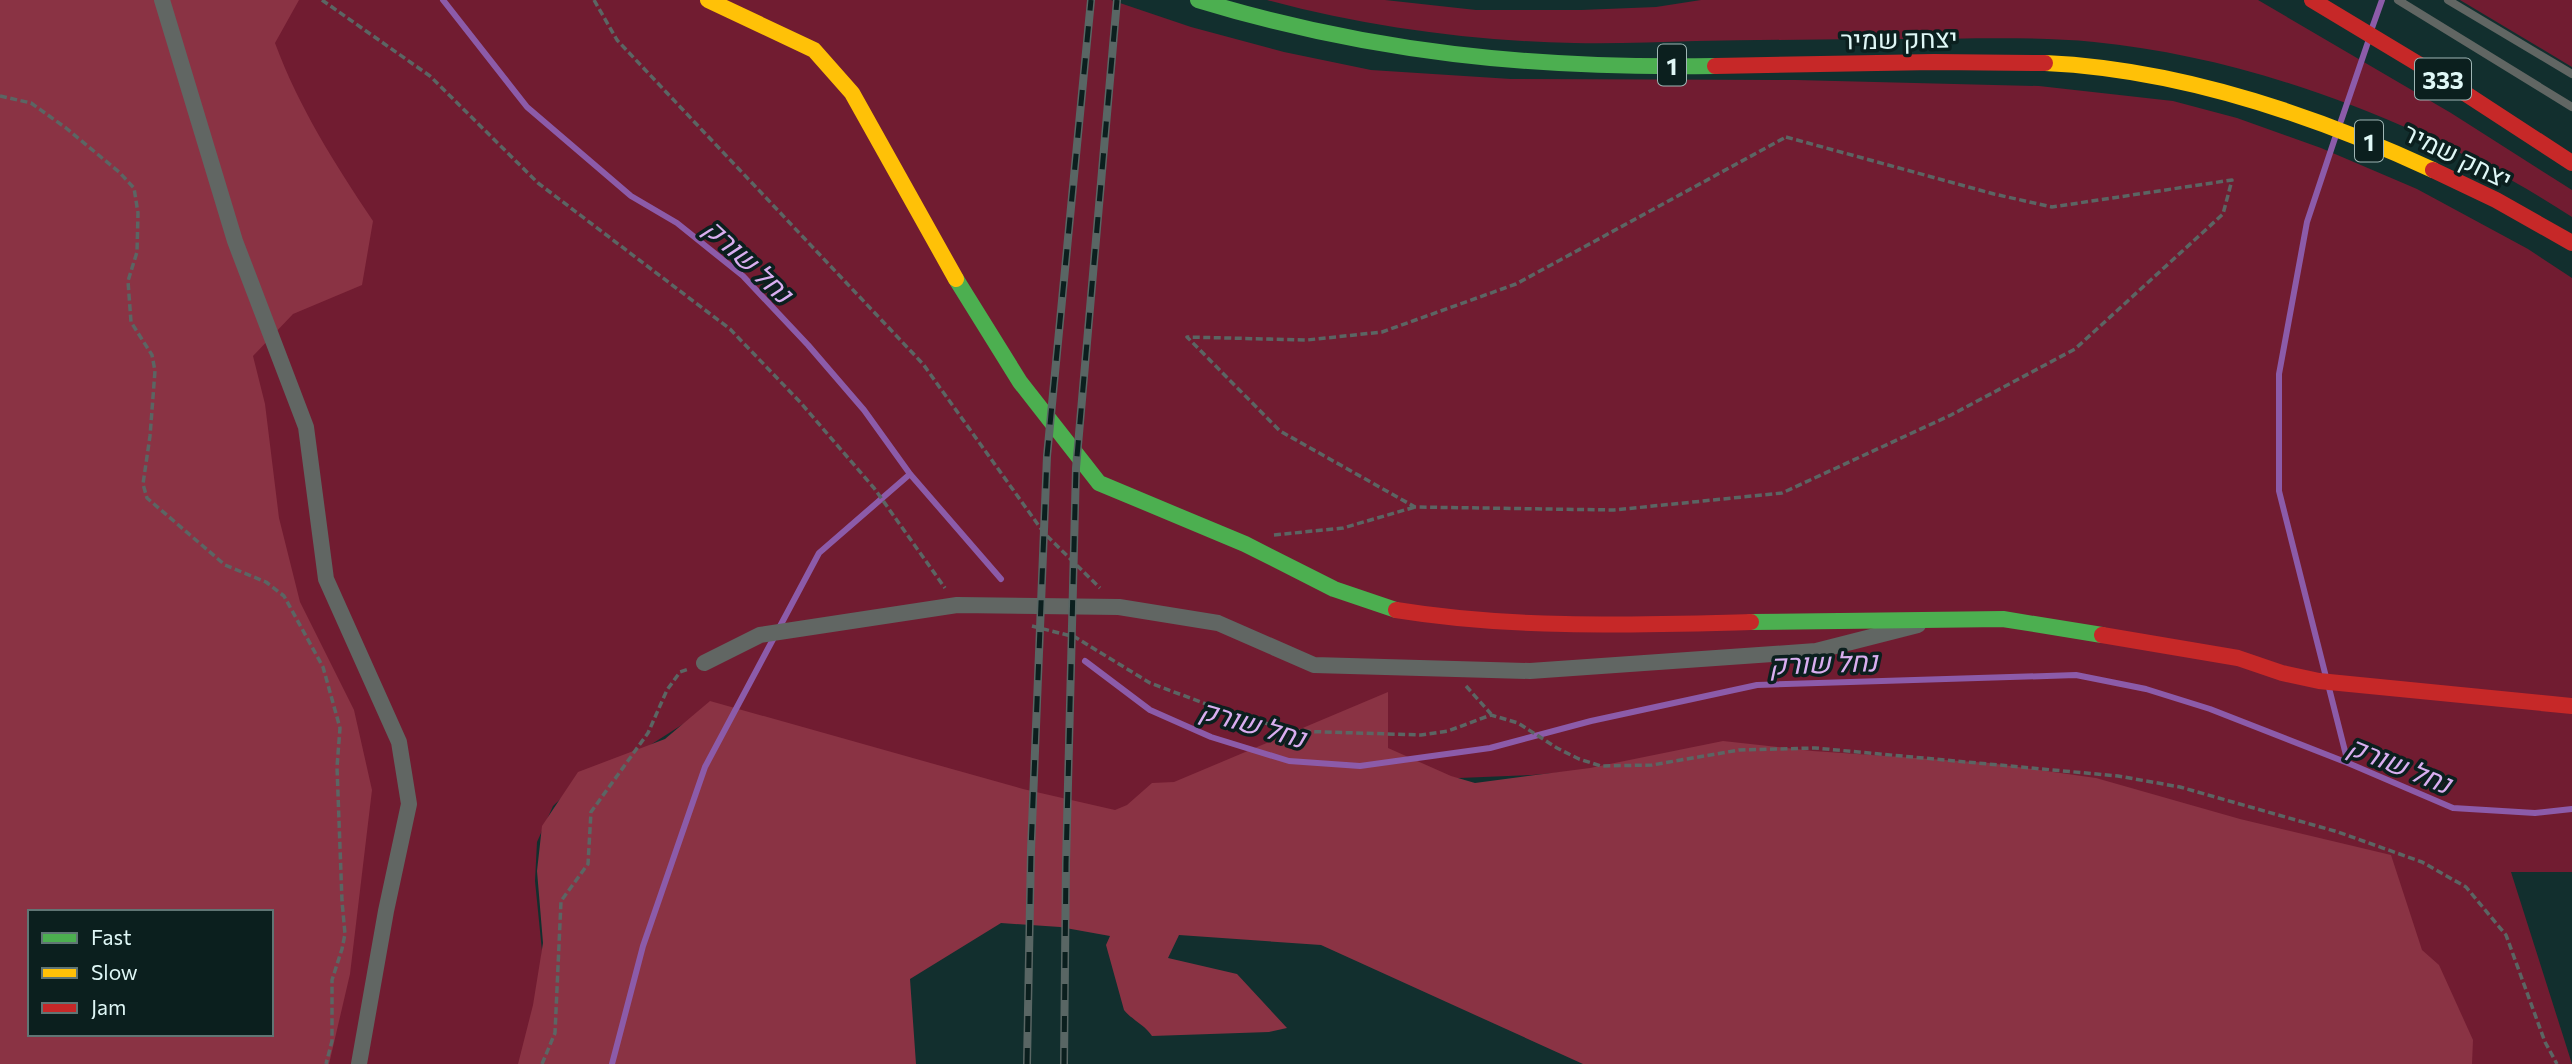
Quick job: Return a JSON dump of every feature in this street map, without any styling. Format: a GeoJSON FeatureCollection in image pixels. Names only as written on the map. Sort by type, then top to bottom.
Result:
{"type":"FeatureCollection","features":[{"type":"Feature","properties":{"kind":"main road"},"geometry":{"type":"LineString","coordinates":[[708,0],[814,50],[852,93],[974,311],[1020,382],[1099,483],[1245,544],[1334,589],[1397,610],[1506,623],[1611,625],[2003,619],[2238,658],[2282,673],[2319,681],[2572,706]]}},
{"type":"Feature","properties":{"kind":"main road","name":"יצחק שמיר"},"geometry":{"type":"LineString","coordinates":[[1198,0],[1285,26],[1357,41],[1408,50],[1503,60],[1569,65],[2056,62],[2152,75],[2215,90],[2314,120],[2393,150],[2480,191],[2572,243]]}},
{"type":"Feature","properties":{"kind":"main road","name":"333"},"geometry":{"type":"LineString","coordinates":[[2312,0],[2440,77],[2572,163]]}},
{"type":"Feature","properties":{"kind":"street"},"geometry":{"type":"LineString","coordinates":[[162,0],[235,241],[306,427],[327,579],[399,742],[409,804],[386,911],[359,1064]]}},
{"type":"Feature","properties":{"kind":"street"},"geometry":{"type":"LineString","coordinates":[[704,663],[760,635],[957,606],[1119,607],[1218,623],[1314,665],[1530,671],[1816,651],[1945,618]]}},
{"type":"Feature","properties":{"kind":"lane"},"geometry":{"type":"LineString","coordinates":[[2398,0],[2572,107]]}},
{"type":"Feature","properties":{"kind":"lane"},"geometry":{"type":"LineString","coordinates":[[2448,0],[2572,74]]}},
{"type":"Feature","properties":{"kind":"path"},"geometry":{"type":"LineString","coordinates":[[594,0],[617,40],[923,364],[1044,533],[1119,607]]}},
{"type":"Feature","properties":{"kind":"path"},"geometry":{"type":"LineString","coordinates":[[0,96],[31,103],[109,163],[134,188],[138,212],[137,252],[128,281],[131,322],[152,355],[155,371],[143,484],[147,498],[225,565],[266,582],[284,596],[323,667],[340,728],[337,768],[345,922],[342,949],[332,980],[332,1041],[326,1064]]}},
{"type":"Feature","properties":{"kind":"path"},"geometry":{"type":"LineString","coordinates":[[1245,544],[1281,533],[1343,528],[1415,507],[1614,510],[1782,493],[1951,415],[2075,349],[2223,214],[2232,180],[2052,207],[1994,194],[1786,137],[1516,284],[1382,332],[1307,340],[1187,337],[1280,431],[1415,507]]}},
{"type":"Feature","properties":{"kind":"path"},"geometry":{"type":"LineString","coordinates":[[542,1064],[555,1033],[561,901],[588,864],[592,812],[648,733],[673,681],[680,672],[704,663]]}},
{"type":"Feature","properties":{"kind":"path"},"geometry":{"type":"LineString","coordinates":[[1452,667],[1491,715]]}},
{"type":"Feature","properties":{"kind":"shaded area"},"geometry":{"type":"Polygon","coordinates":[[[0,0],[299,0],[275,43],[307,113],[373,221],[362,285],[293,314],[253,356],[265,404],[279,518],[300,602],[354,710],[372,790],[350,974],[329,1064],[0,1064],[0,0]]]}},
{"type":"Feature","properties":{"kind":"shaded area"},"geometry":{"type":"Polygon","coordinates":[[[261,0],[1111,0],[1191,27],[1284,52],[1371,70],[1511,79],[1796,80],[2039,86],[2173,101],[2237,118],[2321,148],[2417,189],[2528,249],[2572,278],[2572,872],[2511,872],[2572,1064],[2447,1064],[1724,758],[1532,775],[1435,779],[1126,817],[702,712],[633,756],[572,788],[553,806],[537,842],[535,881],[542,951],[539,997],[521,1064],[299,1064],[318,691],[235,335],[303,150],[261,0]]]}},
{"type":"Feature","properties":{"kind":"shaded area"},"geometry":{"type":"Polygon","coordinates":[[[1267,0],[1385,0],[1476,10],[1581,10],[1656,7],[1701,0],[2258,0],[2451,113],[2572,190],[2572,217],[2519,184],[2403,126],[2281,81],[2218,63],[2156,50],[2094,42],[2024,38],[1536,42],[1419,31],[1342,18],[1267,0]]]}},
{"type":"Feature","properties":{"kind":"shaded area"},"geometry":{"type":"Polygon","coordinates":[[[2460,0],[2572,0],[2572,67],[2460,0]]]}},
{"type":"Feature","properties":{"kind":"shaded area"},"geometry":{"type":"Polygon","coordinates":[[[1388,692],[1388,748],[1451,776],[1475,783],[1590,768],[1723,741],[1813,751],[1989,763],[2096,778],[2240,819],[2391,855],[2422,950],[2439,965],[2473,1040],[2472,1064],[1583,1064],[1321,945],[1179,935],[1168,958],[1237,974],[1287,1028],[1269,1032],[1152,1036],[1124,1010],[1106,945],[1110,936],[1060,927],[1001,923],[910,979],[916,1064],[518,1064],[533,1005],[543,943],[537,871],[542,826],[578,772],[665,739],[710,701],[1023,789],[1115,810],[1127,805],[1152,783],[1174,782],[1388,692]]]}},
{"type":"Feature","properties":{"kind":"waterway","name":"נחל שורק"},"geometry":{"type":"LineString","coordinates":[[443,0],[527,107],[631,196],[677,223],[743,276],[864,410],[910,474],[1001,579]]}},
{"type":"Feature","properties":{"kind":"waterway"},"geometry":{"type":"LineString","coordinates":[[2372,28],[2382,0]]}},
{"type":"Feature","properties":{"kind":"waterway"},"geometry":{"type":"LineString","coordinates":[[2341,121],[2368,42]]}},
{"type":"Feature","properties":{"kind":"waterway"},"geometry":{"type":"LineString","coordinates":[[2326,677],[2279,491],[2279,374],[2307,222],[2335,138]]}},
{"type":"Feature","properties":{"kind":"waterway"},"geometry":{"type":"LineString","coordinates":[[612,1064],[643,946],[705,767],[819,553],[910,474]]}},
{"type":"Feature","properties":{"kind":"waterway","name":"נחל שורק"},"geometry":{"type":"LineString","coordinates":[[1085,661],[1150,710],[1211,737],[1289,761],[1360,766],[1490,748],[1591,721],[1757,685],[2076,675],[2146,689],[2210,709],[2453,808],[2535,813],[2572,809]]}},
{"type":"Feature","properties":{"kind":"waterway"},"geometry":{"type":"LineString","coordinates":[[2329,688],[2348,763]]}},
{"type":"Feature","properties":{"kind":"railway"},"geometry":{"type":"LineString","coordinates":[[1027,1064],[1031,850],[1047,456],[1091,0]]}},
{"type":"Feature","properties":{"kind":"railway"},"geometry":{"type":"LineString","coordinates":[[1064,1064],[1076,468],[1117,0]]}},
{"type":"Feature","properties":{"kind":"traffic: fast"},"geometry":{"type":"LineString","coordinates":[[1198,0],[1326,33],[1454,54],[1583,64],[1715,66]]}},
{"type":"Feature","properties":{"kind":"traffic: fast"},"geometry":{"type":"LineString","coordinates":[[956,279],[1020,382],[1099,483],[1245,544],[1334,589],[1396,610]]}},
{"type":"Feature","properties":{"kind":"traffic: fast"},"geometry":{"type":"LineString","coordinates":[[1751,622],[2003,619],[2102,635]]}},
{"type":"Feature","properties":{"kind":"traffic: slow"},"geometry":{"type":"LineString","coordinates":[[708,0],[814,50],[852,93],[956,279]]}},
{"type":"Feature","properties":{"kind":"traffic: slow"},"geometry":{"type":"LineString","coordinates":[[2045,63],[2145,74],[2244,98],[2340,130],[2433,170]]}},
{"type":"Feature","properties":{"kind":"traffic: jam"},"geometry":{"type":"LineString","coordinates":[[2312,0],[2440,77],[2572,163]]}},
{"type":"Feature","properties":{"kind":"traffic: jam"},"geometry":{"type":"LineString","coordinates":[[1715,66],[2045,63]]}},
{"type":"Feature","properties":{"kind":"traffic: jam"},"geometry":{"type":"LineString","coordinates":[[2433,170],[2496,200],[2572,243]]}},
{"type":"Feature","properties":{"kind":"traffic: jam"},"geometry":{"type":"LineString","coordinates":[[1396,610],[1528,623],[1617,625],[1751,622]]}},
{"type":"Feature","properties":{"kind":"traffic: jam"},"geometry":{"type":"LineString","coordinates":[[2102,635],[2238,658],[2282,673],[2319,681],[2572,706]]}}]}
